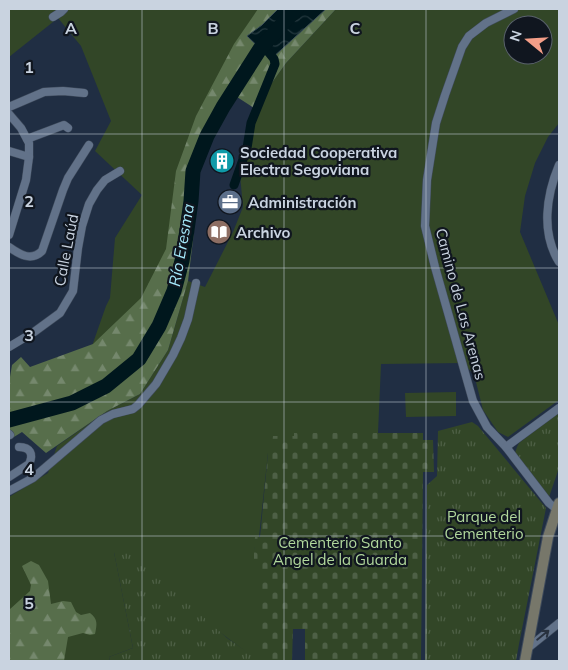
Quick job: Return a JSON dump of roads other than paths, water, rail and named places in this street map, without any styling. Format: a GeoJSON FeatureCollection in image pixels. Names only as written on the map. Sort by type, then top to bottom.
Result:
{"type":"FeatureCollection","features":[{"type":"Feature","properties":{"kind":"street"},"geometry":{"type":"LineString","coordinates":[[53,17],[64,9]]}},
{"type":"Feature","properties":{"kind":"street","name":"Camino de Las Arenas"},"geometry":{"type":"LineString","coordinates":[[514,9],[486,23],[469,36],[462,47],[436,124],[427,180],[426,226],[429,243],[473,401],[487,427],[506,447],[549,503],[558,508]]}},
{"type":"Feature","properties":{"kind":"street"},"geometry":{"type":"LineString","coordinates":[[9,107],[44,92],[84,93]]}},
{"type":"Feature","properties":{"kind":"street"},"geometry":{"type":"LineString","coordinates":[[9,114],[21,128],[29,143],[26,180],[9,235]]}},
{"type":"Feature","properties":{"kind":"street"},"geometry":{"type":"LineString","coordinates":[[27,138],[64,125],[68,128]]}},
{"type":"Feature","properties":{"kind":"street"},"geometry":{"type":"LineString","coordinates":[[9,247],[30,257],[42,251],[62,190],[89,145]]}},
{"type":"Feature","properties":{"kind":"street"},"geometry":{"type":"LineString","coordinates":[[9,152],[29,157]]}},
{"type":"Feature","properties":{"kind":"street"},"geometry":{"type":"LineString","coordinates":[[559,165],[552,185],[548,211],[550,239],[559,262]]}},
{"type":"Feature","properties":{"kind":"street","name":"Calle Laúd"},"geometry":{"type":"LineString","coordinates":[[9,347],[60,313],[73,291],[82,226],[89,204],[97,190],[106,180],[120,171]]}},
{"type":"Feature","properties":{"kind":"street"},"geometry":{"type":"LineString","coordinates":[[9,491],[33,478],[101,420],[113,414],[132,409],[142,401],[156,384],[173,355],[188,319],[196,283]]}},
{"type":"Feature","properties":{"kind":"street"},"geometry":{"type":"LineString","coordinates":[[506,447],[559,408]]}},
{"type":"Feature","properties":{"kind":"street"},"geometry":{"type":"LineString","coordinates":[[9,477],[29,464],[31,460],[28,449],[19,447]]}},
{"type":"Feature","properties":{"kind":"street"},"geometry":{"type":"LineString","coordinates":[[524,661],[548,537],[558,508]]}},
{"type":"Feature","properties":{"kind":"street"},"geometry":{"type":"LineString","coordinates":[[528,648],[559,623]]}},
{"type":"Feature","properties":{"kind":"water"},"geometry":{"type":"Polygon","coordinates":[[[278,9],[326,9],[271,59],[247,36],[262,25],[278,9]]]}},
{"type":"Feature","properties":{"kind":"waterway","name":"Río Eresma"},"geometry":{"type":"LineString","coordinates":[[9,420],[72,403],[106,386],[139,359],[159,326],[174,291],[182,261],[187,230],[193,171],[207,136],[260,49],[296,9]]}},
{"type":"Feature","properties":{"kind":"waterway"},"geometry":{"type":"LineString","coordinates":[[234,185],[247,148],[251,123],[275,64],[274,59],[265,48]]}},
{"type":"Feature","properties":{"kind":"place","name":"Sociedad Cooperativa Electra Segoviana"},"geometry":{"type":"Point","coordinates":[222,161]}},
{"type":"Feature","properties":{"kind":"place","name":"Administración"},"geometry":{"type":"Point","coordinates":[230,202]}},
{"type":"Feature","properties":{"kind":"place","name":"Archivo"},"geometry":{"type":"Point","coordinates":[219,232]}},
{"type":"Feature","properties":{"kind":"park label","name":"Parque del Cementerio"},"geometry":{"type":"Point","coordinates":[484,524]}},
{"type":"Feature","properties":{"kind":"park label","name":"Cementerio Santo Angel de la Guarda"},"geometry":{"type":"Point","coordinates":[340,550]}}]}
